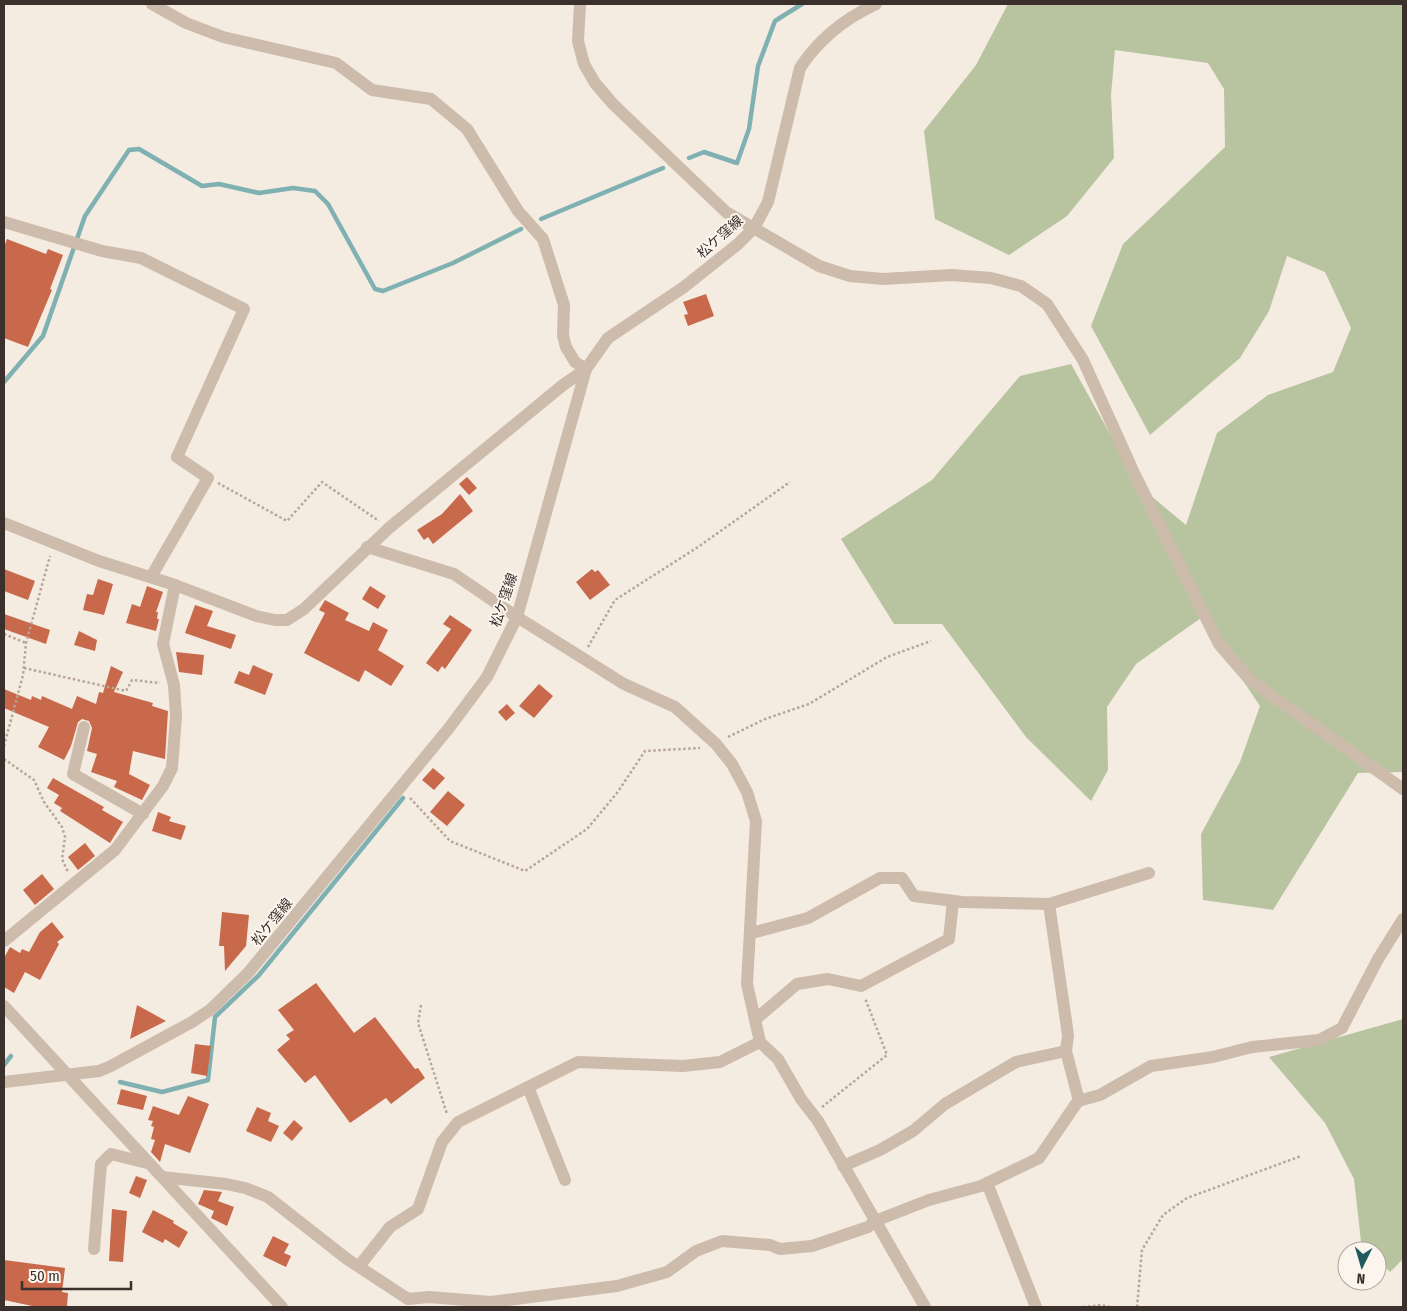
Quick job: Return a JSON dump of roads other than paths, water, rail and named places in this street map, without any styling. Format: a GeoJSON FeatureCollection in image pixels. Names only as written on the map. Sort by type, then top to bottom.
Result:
{"type":"FeatureCollection","features":[{"type":"Feature","properties":{"kind":"street"},"geometry":{"type":"LineString","coordinates":[[4,524],[54,544],[174,585],[256,616],[287,620],[304,609],[366,547],[563,384],[586,369],[575,362],[566,347],[563,336],[564,305],[543,239],[518,211],[467,129],[453,117],[431,99],[372,90],[336,63],[224,37],[186,23],[152,4]]}},
{"type":"Feature","properties":{"kind":"street"},"geometry":{"type":"LineString","coordinates":[[580,4],[578,41],[584,64],[595,83],[613,104],[726,212],[820,266],[850,276],[883,278],[952,275],[991,278],[1021,286],[1047,304],[1083,360],[1134,473],[1219,644],[1250,680],[1403,789]]}},
{"type":"Feature","properties":{"kind":"street","name":"松ケ窪線"},"geometry":{"type":"LineString","coordinates":[[4,1082],[99,1071],[170,1036],[210,1010],[253,968],[450,728],[487,677],[517,617],[586,369],[608,338],[684,287],[738,244],[754,228],[768,202],[800,68],[810,53],[830,33],[876,4]]}},
{"type":"Feature","properties":{"kind":"street"},"geometry":{"type":"LineString","coordinates":[[4,222],[80,245],[141,258],[244,309],[177,456],[208,478],[151,577]]}},
{"type":"Feature","properties":{"kind":"street"},"geometry":{"type":"LineString","coordinates":[[366,547],[454,574],[517,617],[624,684],[675,707],[716,744],[732,764],[748,792],[756,820],[752,933],[747,984],[760,1042],[778,1059],[813,1114],[925,1307]]}},
{"type":"Feature","properties":{"kind":"street"},"geometry":{"type":"LineString","coordinates":[[4,941],[115,850],[163,786],[172,768],[176,716],[174,685],[163,644],[174,585]]}},
{"type":"Feature","properties":{"kind":"street"},"geometry":{"type":"LineString","coordinates":[[84,727],[73,774],[143,814]]}},
{"type":"Feature","properties":{"kind":"street"},"geometry":{"type":"LineString","coordinates":[[752,933],[808,918],[880,878],[902,878],[914,896],[953,901],[1049,904],[1149,873]]}},
{"type":"Feature","properties":{"kind":"street"},"geometry":{"type":"LineString","coordinates":[[756,1019],[797,984],[828,979],[861,986],[949,938],[953,901]]}},
{"type":"Feature","properties":{"kind":"street"},"geometry":{"type":"LineString","coordinates":[[1049,904],[1068,1035],[1066,1051],[1079,1101]]}},
{"type":"Feature","properties":{"kind":"street"},"geometry":{"type":"LineString","coordinates":[[162,1177],[226,1184],[245,1188],[268,1197],[347,1259],[360,1265],[407,1303],[429,1296],[491,1302],[617,1286],[667,1272],[696,1251],[722,1241],[770,1245],[780,1249],[812,1246],[868,1227],[875,1221],[929,1200],[988,1183],[1039,1158],[1079,1101],[1107,1091],[1151,1066],[1213,1057],[1252,1047],[1319,1040],[1342,1028],[1378,959],[1403,919]]}},
{"type":"Feature","properties":{"kind":"street"},"geometry":{"type":"LineString","coordinates":[[4,1006],[282,1307]]}},
{"type":"Feature","properties":{"kind":"street"},"geometry":{"type":"LineString","coordinates":[[360,1265],[390,1227],[418,1210],[442,1142],[458,1122],[578,1062],[683,1066],[720,1062],[760,1042]]}},
{"type":"Feature","properties":{"kind":"street"},"geometry":{"type":"LineString","coordinates":[[843,1166],[880,1150],[913,1131],[944,1104],[1016,1062],[1066,1051]]}},
{"type":"Feature","properties":{"kind":"street"},"geometry":{"type":"LineString","coordinates":[[528,1088],[565,1180]]}},
{"type":"Feature","properties":{"kind":"street"},"geometry":{"type":"LineString","coordinates":[[94,1249],[101,1164],[111,1154],[147,1162]]}},
{"type":"Feature","properties":{"kind":"street"},"geometry":{"type":"LineString","coordinates":[[988,1183],[1036,1307]]}},
{"type":"Feature","properties":{"kind":"waterway"},"geometry":{"type":"LineString","coordinates":[[689,158],[704,152],[737,163],[749,129],[758,66],[775,21],[802,4]]}},
{"type":"Feature","properties":{"kind":"waterway"},"geometry":{"type":"LineString","coordinates":[[4,382],[43,336],[85,216],[129,150],[139,149],[202,186],[219,184],[259,193],[293,188],[315,191],[328,204],[375,289],[383,291],[453,263],[521,229]]}},
{"type":"Feature","properties":{"kind":"waterway"},"geometry":{"type":"LineString","coordinates":[[541,219],[663,168]]}},
{"type":"Feature","properties":{"kind":"waterway"},"geometry":{"type":"LineString","coordinates":[[120,1082],[162,1092],[208,1080],[215,1017],[259,975],[403,798]]}},
{"type":"Feature","properties":{"kind":"waterway"},"geometry":{"type":"LineString","coordinates":[[4,1065],[11,1056]]}}]}
